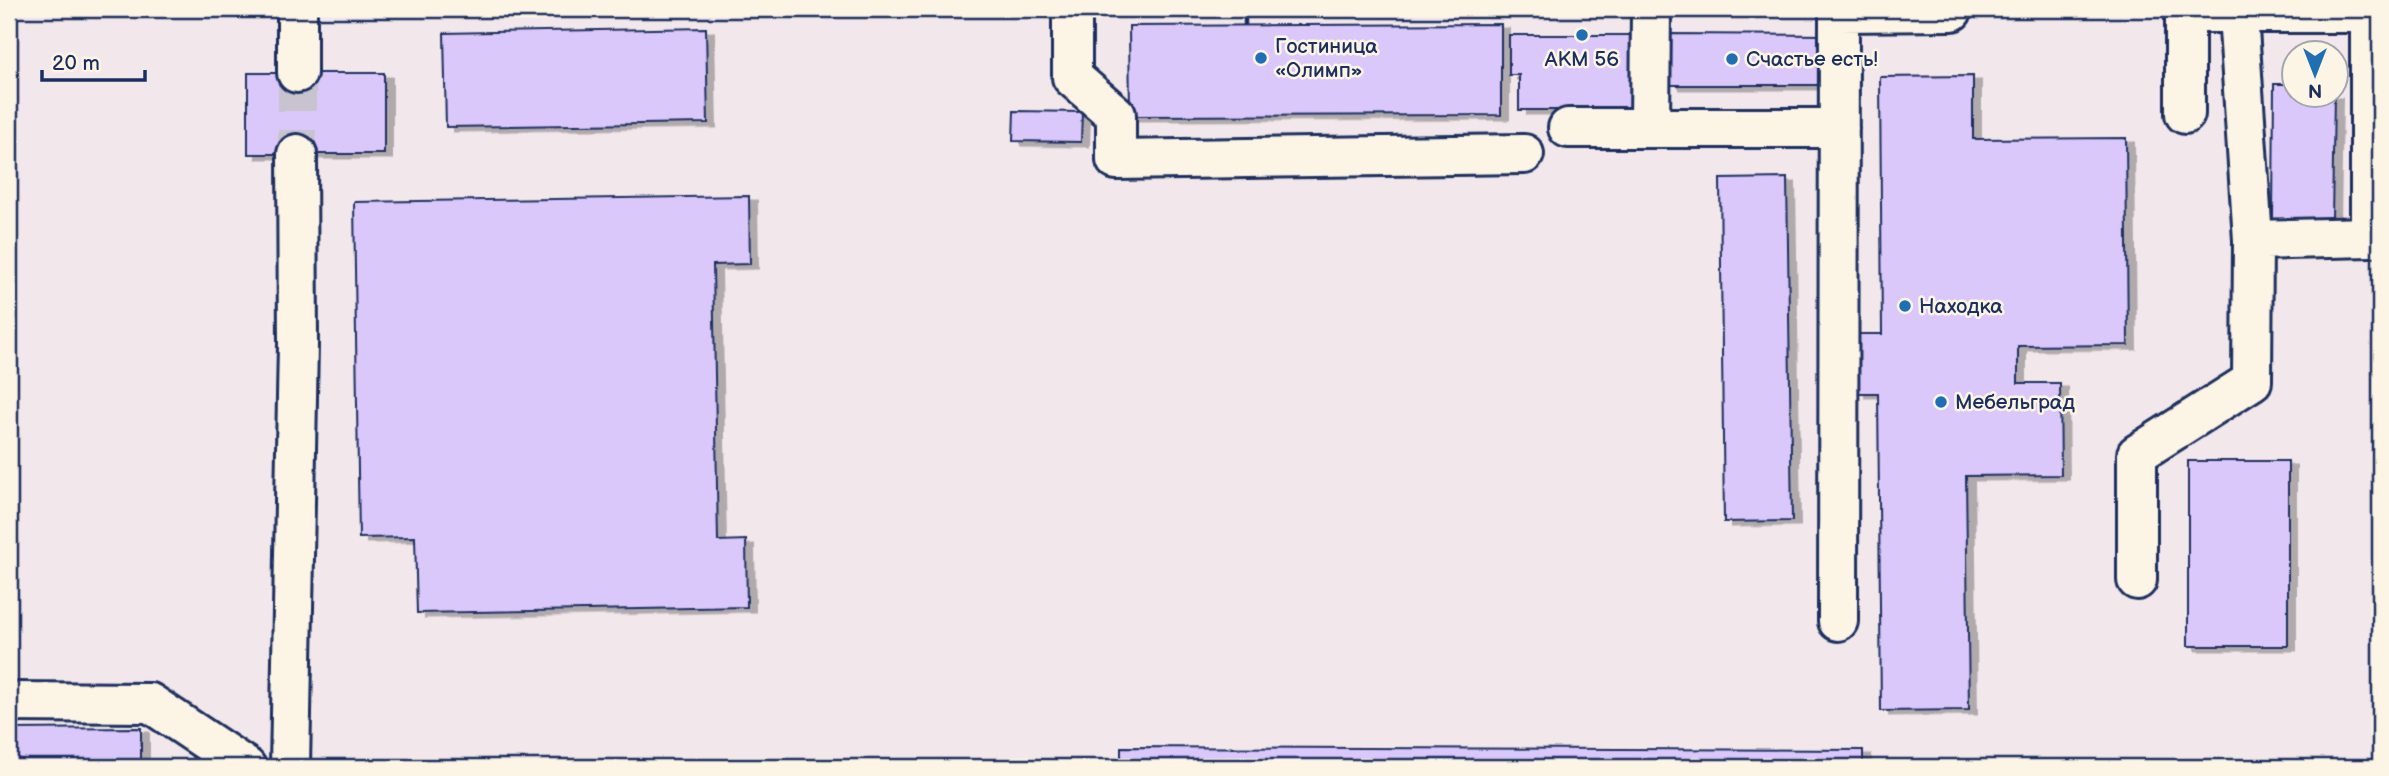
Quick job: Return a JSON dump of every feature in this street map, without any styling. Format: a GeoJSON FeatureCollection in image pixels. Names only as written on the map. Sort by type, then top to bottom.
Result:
{"type":"FeatureCollection","features":[{"type":"Feature","properties":{"kind":"lane"},"geometry":{"type":"LineString","coordinates":[[297,9],[297,73]]}},
{"type":"Feature","properties":{"kind":"lane"},"geometry":{"type":"LineString","coordinates":[[1072,9],[1072,77],[1116,115],[1116,160],[1524,154]]}},
{"type":"Feature","properties":{"kind":"lane"},"geometry":{"type":"LineString","coordinates":[[1650,128],[1651,9]]}},
{"type":"Feature","properties":{"kind":"lane"},"geometry":{"type":"LineString","coordinates":[[1838,621],[1839,10],[1952,11]]}},
{"type":"Feature","properties":{"kind":"lane"},"geometry":{"type":"LineString","coordinates":[[2185,114],[2185,11],[2238,14],[2278,11],[2375,13],[2370,237],[2253,240]]}},
{"type":"Feature","properties":{"kind":"lane"},"geometry":{"type":"LineString","coordinates":[[2137,580],[2137,454],[2252,382],[2253,240],[2238,14]]}},
{"type":"Feature","properties":{"kind":"lane"},"geometry":{"type":"LineString","coordinates":[[1568,128],[1839,128]]}},
{"type":"Feature","properties":{"kind":"lane"},"geometry":{"type":"LineString","coordinates":[[290,767],[298,344],[297,154]]}},
{"type":"Feature","properties":{"kind":"lane"},"geometry":{"type":"LineString","coordinates":[[9,702],[150,703],[246,767]]}},
{"type":"Feature","properties":{"kind":"path"},"geometry":{"type":"LineString","coordinates":[[1245,9],[1245,25]]}},
{"type":"Feature","properties":{"kind":"building"},"geometry":{"type":"Polygon","coordinates":[[[1501,24],[1501,115],[1130,116],[1129,26],[1501,24]]]}},
{"type":"Feature","properties":{"kind":"building"},"geometry":{"type":"Polygon","coordinates":[[[706,28],[708,123],[446,127],[444,33],[706,28]]]}},
{"type":"Feature","properties":{"kind":"building"},"geometry":{"type":"Polygon","coordinates":[[[1671,34],[1829,35],[1829,85],[1671,85],[1671,34]]]}},
{"type":"Feature","properties":{"kind":"building"},"geometry":{"type":"Polygon","coordinates":[[[1509,35],[1637,35],[1637,110],[1519,110],[1519,75],[1509,75],[1509,35]]]}},
{"type":"Feature","properties":{"kind":"building"},"geometry":{"type":"Polygon","coordinates":[[[248,73],[384,73],[384,154],[248,154],[248,73]]]}},
{"type":"Feature","properties":{"kind":"building"},"geometry":{"type":"Polygon","coordinates":[[[1973,76],[1973,139],[2126,138],[2128,345],[2018,346],[2018,383],[2060,383],[2061,475],[1966,476],[1969,710],[1881,711],[1878,393],[1857,393],[1856,334],[1882,334],[1880,77],[1973,76]]]}},
{"type":"Feature","properties":{"kind":"building"},"geometry":{"type":"Polygon","coordinates":[[[2274,84],[2280,84],[2280,108],[2334,108],[2332,221],[2273,220],[2274,84]]]}},
{"type":"Feature","properties":{"kind":"building"},"geometry":{"type":"Polygon","coordinates":[[[1014,111],[1082,112],[1081,142],[1013,141],[1014,111]]]}},
{"type":"Feature","properties":{"kind":"building"},"geometry":{"type":"Polygon","coordinates":[[[1787,178],[1792,521],[1724,522],[1720,179],[1787,178]]]}},
{"type":"Feature","properties":{"kind":"building"},"geometry":{"type":"Polygon","coordinates":[[[749,196],[750,264],[713,265],[718,541],[746,540],[747,607],[417,613],[415,537],[359,538],[354,202],[749,196]]]}},
{"type":"Feature","properties":{"kind":"building"},"geometry":{"type":"Polygon","coordinates":[[[2188,461],[2288,461],[2288,646],[2188,646],[2188,461]]]}},
{"type":"Feature","properties":{"kind":"building"},"geometry":{"type":"Polygon","coordinates":[[[141,728],[141,767],[9,767],[9,729],[141,728]]]}},
{"type":"Feature","properties":{"kind":"building"},"geometry":{"type":"Polygon","coordinates":[[[1121,747],[1863,750],[1863,767],[1121,767],[1121,747]]]}},
{"type":"Feature","properties":{"kind":"tunnel"},"geometry":{"type":"LineString","coordinates":[[297,73],[297,154]]}},
{"type":"Feature","properties":{"kind":"place","name":"АКМ 56"},"geometry":{"type":"Point","coordinates":[1582,35]}},
{"type":"Feature","properties":{"kind":"place","name":"Гостиница «Олимп»"},"geometry":{"type":"Point","coordinates":[1261,58]}},
{"type":"Feature","properties":{"kind":"place","name":"Счастье есть!"},"geometry":{"type":"Point","coordinates":[1732,59]}},
{"type":"Feature","properties":{"kind":"place","name":"Находка"},"geometry":{"type":"Point","coordinates":[1905,306]}},
{"type":"Feature","properties":{"kind":"place","name":"Мебельград"},"geometry":{"type":"Point","coordinates":[1941,402]}}]}
